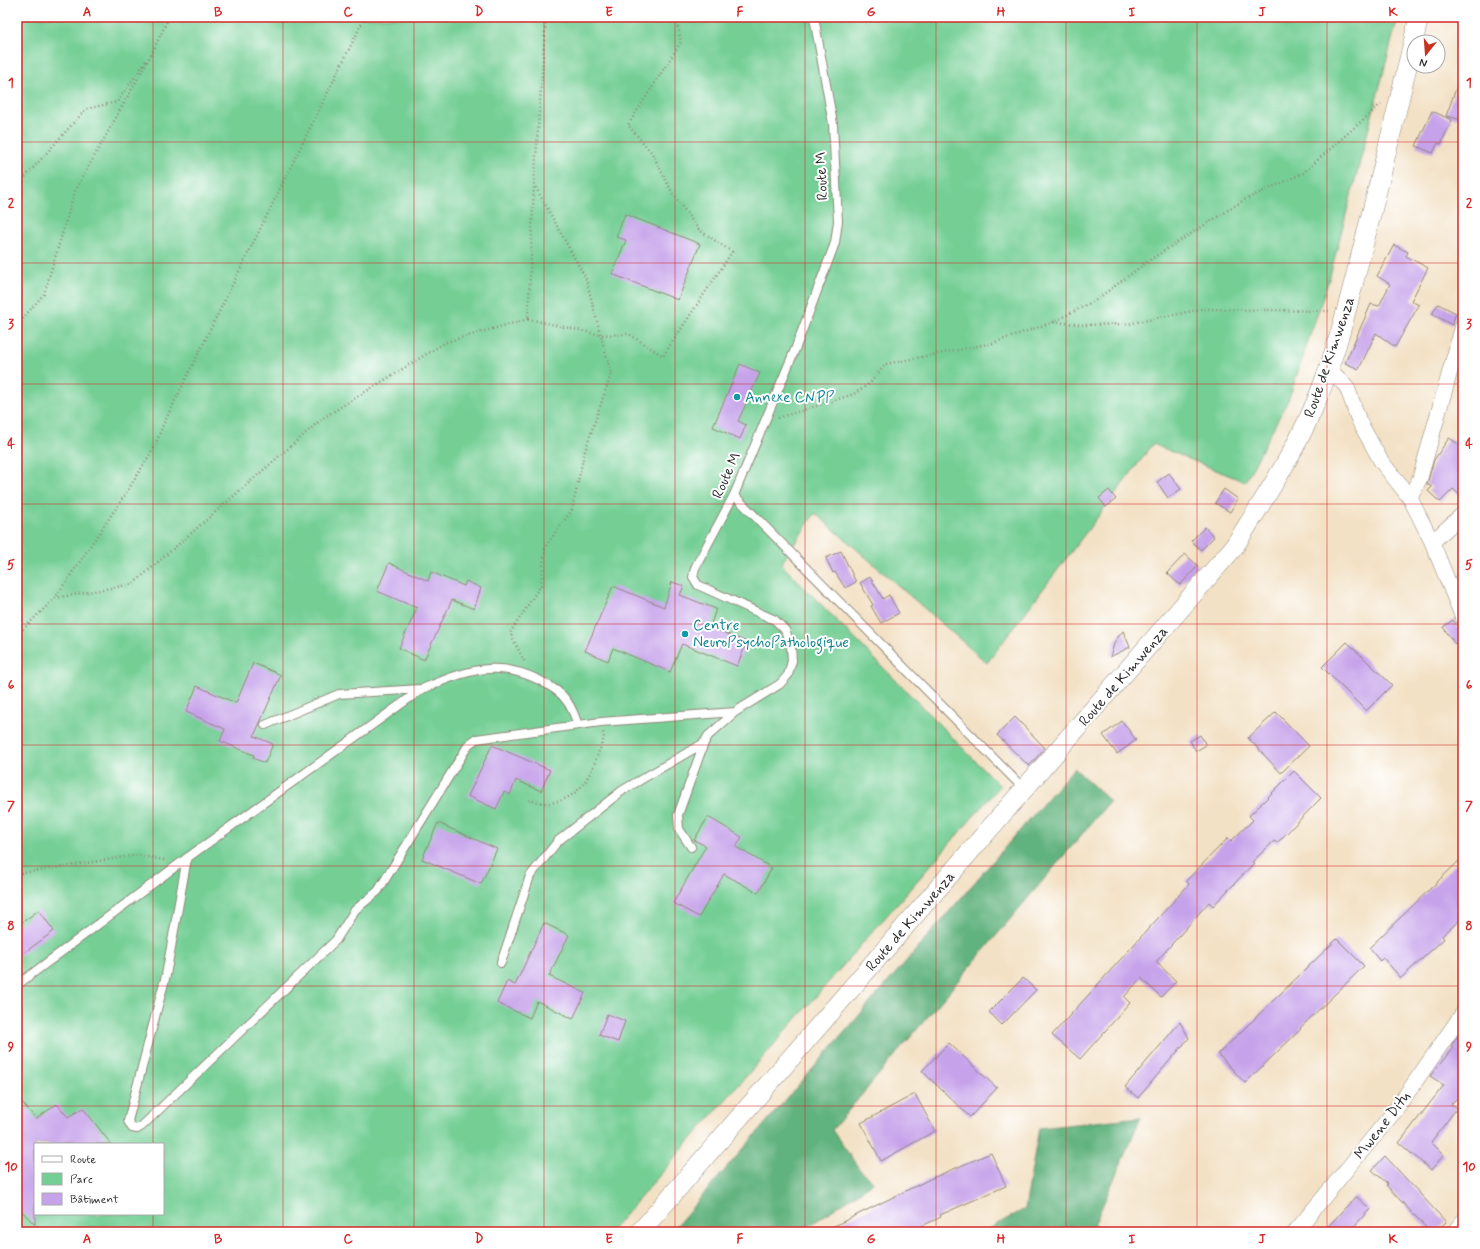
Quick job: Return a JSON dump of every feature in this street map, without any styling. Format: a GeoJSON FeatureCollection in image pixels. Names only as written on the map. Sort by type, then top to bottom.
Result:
{"type":"FeatureCollection","features":[{"type":"Feature","properties":{"kind":"street","name":"Route de Kimwenza"},"geometry":{"type":"LineString","coordinates":[[640,1232],[1234,547],[1283,468],[1312,410],[1328,368],[1346,312],[1419,17]]}},
{"type":"Feature","properties":{"kind":"street"},"geometry":{"type":"LineString","coordinates":[[1410,498],[1420,478],[1463,325]]}},
{"type":"Feature","properties":{"kind":"street"},"geometry":{"type":"LineString","coordinates":[[1328,368],[1346,387],[1359,421],[1380,461],[1410,498],[1432,542],[1462,614]]}},
{"type":"Feature","properties":{"kind":"street"},"geometry":{"type":"LineString","coordinates":[[1432,542],[1463,514]]}},
{"type":"Feature","properties":{"kind":"street","name":"Mwene Ditu"},"geometry":{"type":"LineString","coordinates":[[1295,1232],[1394,1112],[1463,1013]]}},
{"type":"Feature","properties":{"kind":"street"},"geometry":{"type":"LineString","coordinates":[[1454,1232],[1463,1221]]}},
{"type":"Feature","properties":{"kind":"lane","name":"Route M"},"geometry":{"type":"LineString","coordinates":[[691,847],[679,829],[678,815],[704,743],[708,736],[735,712],[780,684],[788,675],[792,661],[791,646],[785,630],[775,620],[698,586],[693,577],[695,568],[734,495],[796,347],[835,243],[838,221],[833,124],[814,17]]}},
{"type":"Feature","properties":{"kind":"lane"},"geometry":{"type":"LineString","coordinates":[[734,495],[1024,789]]}},
{"type":"Feature","properties":{"kind":"lane"},"geometry":{"type":"LineString","coordinates":[[17,985],[187,858],[422,689],[456,675],[490,668],[507,669],[531,676],[550,686],[562,695],[568,701],[578,725]]}},
{"type":"Feature","properties":{"kind":"lane"},"geometry":{"type":"LineString","coordinates":[[265,725],[339,694],[422,689]]}},
{"type":"Feature","properties":{"kind":"lane"},"geometry":{"type":"LineString","coordinates":[[187,858],[166,975],[128,1121],[132,1128],[137,1129],[142,1126],[336,940],[355,910],[378,891],[469,744],[476,739],[601,722],[735,712]]}},
{"type":"Feature","properties":{"kind":"lane"},"geometry":{"type":"LineString","coordinates":[[502,963],[530,876],[558,841],[622,790],[704,743]]}},
{"type":"Feature","properties":{"kind":"path"},"geometry":{"type":"LineString","coordinates":[[17,334],[24,317],[44,294],[75,191],[153,51],[169,17]]}},
{"type":"Feature","properties":{"kind":"path"},"geometry":{"type":"LineString","coordinates":[[17,635],[55,598],[125,495],[155,446],[163,425],[365,17]]}},
{"type":"Feature","properties":{"kind":"path"},"geometry":{"type":"LineString","coordinates":[[528,319],[534,185],[546,17]]}},
{"type":"Feature","properties":{"kind":"path"},"geometry":{"type":"LineString","coordinates":[[55,598],[133,584],[323,418],[446,342],[528,319],[601,335],[628,334],[663,356],[732,252],[698,229],[673,194],[652,152],[628,125],[681,42],[676,17]]}},
{"type":"Feature","properties":{"kind":"path"},"geometry":{"type":"LineString","coordinates":[[17,186],[86,109],[117,102],[153,51]]}},
{"type":"Feature","properties":{"kind":"path"},"geometry":{"type":"LineString","coordinates":[[764,422],[854,394],[870,383],[886,364],[993,343],[1053,322],[1096,300],[1151,259],[1244,200],[1303,173],[1403,85]]}},
{"type":"Feature","properties":{"kind":"path"},"geometry":{"type":"LineString","coordinates":[[531,676],[510,633],[541,585],[545,547],[572,510],[584,454],[611,374],[586,280],[534,185]]}},
{"type":"Feature","properties":{"kind":"path"},"geometry":{"type":"LineString","coordinates":[[1053,322],[1084,325],[1128,324],[1202,309],[1346,312]]}},
{"type":"Feature","properties":{"kind":"path"},"geometry":{"type":"LineString","coordinates":[[529,800],[549,804],[564,799],[580,789],[588,778],[604,738],[601,722]]}},
{"type":"Feature","properties":{"kind":"path"},"geometry":{"type":"LineString","coordinates":[[17,874],[137,855],[153,857],[179,865]]}},
{"type":"Feature","properties":{"kind":"green space"},"geometry":{"type":"Polygon","coordinates":[[[17,17],[1398,17],[1329,279],[1289,398],[1245,482],[1153,444],[987,663],[815,513],[781,564],[1000,786],[610,1232],[17,1232],[17,17]]]}},
{"type":"Feature","properties":{"kind":"green space"},"geometry":{"type":"Polygon","coordinates":[[[1074,768],[1110,801],[832,1130],[860,1170],[874,1182],[800,1232],[671,1232],[1074,768]]]}},
{"type":"Feature","properties":{"kind":"green space"},"geometry":{"type":"Polygon","coordinates":[[[1141,1117],[1091,1232],[983,1232],[1025,1209],[1039,1128],[1141,1117]]]}},
{"type":"Feature","properties":{"kind":"building"},"geometry":{"type":"Polygon","coordinates":[[[1461,75],[1463,75],[1463,120],[1446,116],[1461,75]]]}},
{"type":"Feature","properties":{"kind":"building"},"geometry":{"type":"Polygon","coordinates":[[[1432,111],[1452,120],[1441,144],[1438,143],[1433,153],[1416,146],[1432,111]]]}},
{"type":"Feature","properties":{"kind":"building"},"geometry":{"type":"Polygon","coordinates":[[[625,214],[700,244],[678,300],[612,274],[626,240],[616,237],[625,214]]]}},
{"type":"Feature","properties":{"kind":"building"},"geometry":{"type":"Polygon","coordinates":[[[1394,245],[1408,252],[1406,256],[1428,268],[1411,301],[1419,305],[1395,347],[1376,333],[1359,369],[1345,363],[1371,304],[1379,306],[1390,284],[1377,276],[1394,245]]]}},
{"type":"Feature","properties":{"kind":"building"},"geometry":{"type":"Polygon","coordinates":[[[1438,304],[1456,313],[1452,325],[1432,314],[1438,304]]]}},
{"type":"Feature","properties":{"kind":"building","name":"Annexe CNPP"},"geometry":{"type":"Polygon","coordinates":[[[740,364],[760,373],[738,421],[746,425],[740,439],[713,427],[740,364]]]}},
{"type":"Feature","properties":{"kind":"building"},"geometry":{"type":"Polygon","coordinates":[[[1449,438],[1463,447],[1463,498],[1453,489],[1440,502],[1428,491],[1432,487],[1427,484],[1434,460],[1449,438]]]}},
{"type":"Feature","properties":{"kind":"building"},"geometry":{"type":"Polygon","coordinates":[[[1169,473],[1181,489],[1168,498],[1157,482],[1169,473]]]}},
{"type":"Feature","properties":{"kind":"building"},"geometry":{"type":"Polygon","coordinates":[[[1224,489],[1238,499],[1230,512],[1215,503],[1224,489]]]}},
{"type":"Feature","properties":{"kind":"building"},"geometry":{"type":"Polygon","coordinates":[[[1109,490],[1116,499],[1106,507],[1099,498],[1109,490]]]}},
{"type":"Feature","properties":{"kind":"building"},"geometry":{"type":"Polygon","coordinates":[[[1205,527],[1214,537],[1201,550],[1191,541],[1205,527]]]}},
{"type":"Feature","properties":{"kind":"building"},"geometry":{"type":"Polygon","coordinates":[[[841,551],[856,582],[845,588],[835,572],[833,573],[826,558],[841,551]]]}},
{"type":"Feature","properties":{"kind":"building"},"geometry":{"type":"Polygon","coordinates":[[[1185,554],[1198,566],[1180,585],[1167,573],[1185,554]]]}},
{"type":"Feature","properties":{"kind":"building"},"geometry":{"type":"Polygon","coordinates":[[[389,563],[428,581],[431,572],[464,586],[466,581],[481,588],[474,609],[452,600],[424,660],[399,648],[417,608],[377,591],[389,563]]]}},
{"type":"Feature","properties":{"kind":"building"},"geometry":{"type":"Polygon","coordinates":[[[870,577],[883,599],[889,595],[899,613],[881,623],[871,606],[873,605],[860,583],[870,577]]]}},
{"type":"Feature","properties":{"kind":"building","name":"Centre NeuroPsychoPathologique"},"geometry":{"type":"Polygon","coordinates":[[[672,582],[684,586],[680,595],[716,609],[710,627],[747,642],[737,666],[682,644],[670,672],[613,648],[608,661],[585,651],[613,586],[664,607],[672,582]]]}},
{"type":"Feature","properties":{"kind":"building"},"geometry":{"type":"Polygon","coordinates":[[[1453,620],[1463,634],[1463,638],[1455,644],[1443,627],[1453,620]]]}},
{"type":"Feature","properties":{"kind":"building"},"geometry":{"type":"Polygon","coordinates":[[[1123,631],[1130,647],[1110,657],[1115,641],[1123,631]]]}},
{"type":"Feature","properties":{"kind":"building"},"geometry":{"type":"Polygon","coordinates":[[[1347,642],[1392,685],[1366,711],[1322,667],[1347,642]]]}},
{"type":"Feature","properties":{"kind":"building"},"geometry":{"type":"Polygon","coordinates":[[[253,663],[281,675],[254,736],[273,744],[265,763],[253,758],[254,755],[220,741],[225,729],[186,712],[197,686],[236,703],[253,663]]]}},
{"type":"Feature","properties":{"kind":"building"},"geometry":{"type":"Polygon","coordinates":[[[1276,712],[1309,746],[1281,773],[1248,738],[1276,712]]]}},
{"type":"Feature","properties":{"kind":"building"},"geometry":{"type":"Polygon","coordinates":[[[1015,717],[1045,748],[1029,766],[997,735],[1015,717]]]}},
{"type":"Feature","properties":{"kind":"building"},"geometry":{"type":"Polygon","coordinates":[[[1122,721],[1136,740],[1117,754],[1103,735],[1122,721]]]}},
{"type":"Feature","properties":{"kind":"building"},"geometry":{"type":"Polygon","coordinates":[[[1200,735],[1206,745],[1196,751],[1190,741],[1200,735]]]}},
{"type":"Feature","properties":{"kind":"building"},"geometry":{"type":"Polygon","coordinates":[[[492,745],[550,770],[541,791],[516,780],[510,795],[504,792],[496,809],[468,796],[492,745]]]}},
{"type":"Feature","properties":{"kind":"building"},"geometry":{"type":"Polygon","coordinates":[[[1294,771],[1321,798],[1277,843],[1274,841],[1252,862],[1254,863],[1213,906],[1209,902],[1156,962],[1176,981],[1161,997],[1141,978],[1124,997],[1130,1003],[1080,1059],[1052,1035],[1189,884],[1186,881],[1228,838],[1231,841],[1253,820],[1249,816],[1294,771]]]}},
{"type":"Feature","properties":{"kind":"building"},"geometry":{"type":"Polygon","coordinates":[[[708,817],[742,837],[736,847],[772,868],[758,893],[724,874],[699,917],[673,903],[706,846],[694,840],[708,817]]]}},
{"type":"Feature","properties":{"kind":"building"},"geometry":{"type":"Polygon","coordinates":[[[438,823],[497,849],[481,884],[422,859],[438,823]]]}},
{"type":"Feature","properties":{"kind":"building"},"geometry":{"type":"Polygon","coordinates":[[[1463,857],[1463,917],[1442,936],[1444,939],[1401,978],[1383,958],[1380,961],[1369,948],[1463,857]]]}},
{"type":"Feature","properties":{"kind":"building"},"geometry":{"type":"Polygon","coordinates":[[[39,910],[54,931],[17,958],[17,926],[39,910]]]}},
{"type":"Feature","properties":{"kind":"building"},"geometry":{"type":"Polygon","coordinates":[[[544,923],[569,935],[549,976],[585,993],[573,1019],[537,1001],[530,1018],[497,1003],[507,981],[515,985],[544,923]]]}},
{"type":"Feature","properties":{"kind":"building"},"geometry":{"type":"Polygon","coordinates":[[[1337,939],[1364,966],[1245,1083],[1218,1054],[1337,939]]]}},
{"type":"Feature","properties":{"kind":"building"},"geometry":{"type":"Polygon","coordinates":[[[1023,978],[1036,990],[1002,1025],[989,1012],[1023,978]]]}},
{"type":"Feature","properties":{"kind":"building"},"geometry":{"type":"Polygon","coordinates":[[[607,1014],[625,1021],[618,1042],[599,1035],[607,1014]]]}},
{"type":"Feature","properties":{"kind":"building"},"geometry":{"type":"Polygon","coordinates":[[[1180,1022],[1189,1038],[1138,1098],[1125,1087],[1180,1022]]]}},
{"type":"Feature","properties":{"kind":"building"},"geometry":{"type":"Polygon","coordinates":[[[1458,1036],[1461,1039],[1463,1036],[1463,1092],[1451,1104],[1457,1108],[1431,1142],[1444,1155],[1431,1170],[1399,1143],[1444,1085],[1430,1076],[1453,1048],[1451,1046],[1458,1036]]]}},
{"type":"Feature","properties":{"kind":"building"},"geometry":{"type":"Polygon","coordinates":[[[949,1043],[997,1088],[970,1117],[922,1071],[949,1043]]]}},
{"type":"Feature","properties":{"kind":"building"},"geometry":{"type":"Polygon","coordinates":[[[915,1094],[935,1131],[881,1161],[861,1123],[915,1094]]]}},
{"type":"Feature","properties":{"kind":"building"},"geometry":{"type":"Polygon","coordinates":[[[17,1096],[36,1119],[57,1104],[68,1117],[83,1108],[110,1143],[34,1143],[35,1225],[17,1206],[17,1096]]]}},
{"type":"Feature","properties":{"kind":"building"},"geometry":{"type":"Polygon","coordinates":[[[991,1153],[1006,1186],[940,1215],[941,1217],[909,1232],[822,1232],[930,1179],[991,1153]]]}},
{"type":"Feature","properties":{"kind":"building"},"geometry":{"type":"Polygon","coordinates":[[[1385,1156],[1446,1222],[1435,1232],[1430,1232],[1386,1185],[1388,1184],[1372,1170],[1385,1156]]]}},
{"type":"Feature","properties":{"kind":"building"},"geometry":{"type":"Polygon","coordinates":[[[1356,1196],[1370,1209],[1349,1232],[1323,1232],[1356,1196]]]}},
{"type":"Feature","properties":{"kind":"place","name":"Annexe CNPP"},"geometry":{"type":"Point","coordinates":[737,397]}},
{"type":"Feature","properties":{"kind":"place","name":"Centre NeuroPsychoPathologique"},"geometry":{"type":"Point","coordinates":[685,634]}}]}
